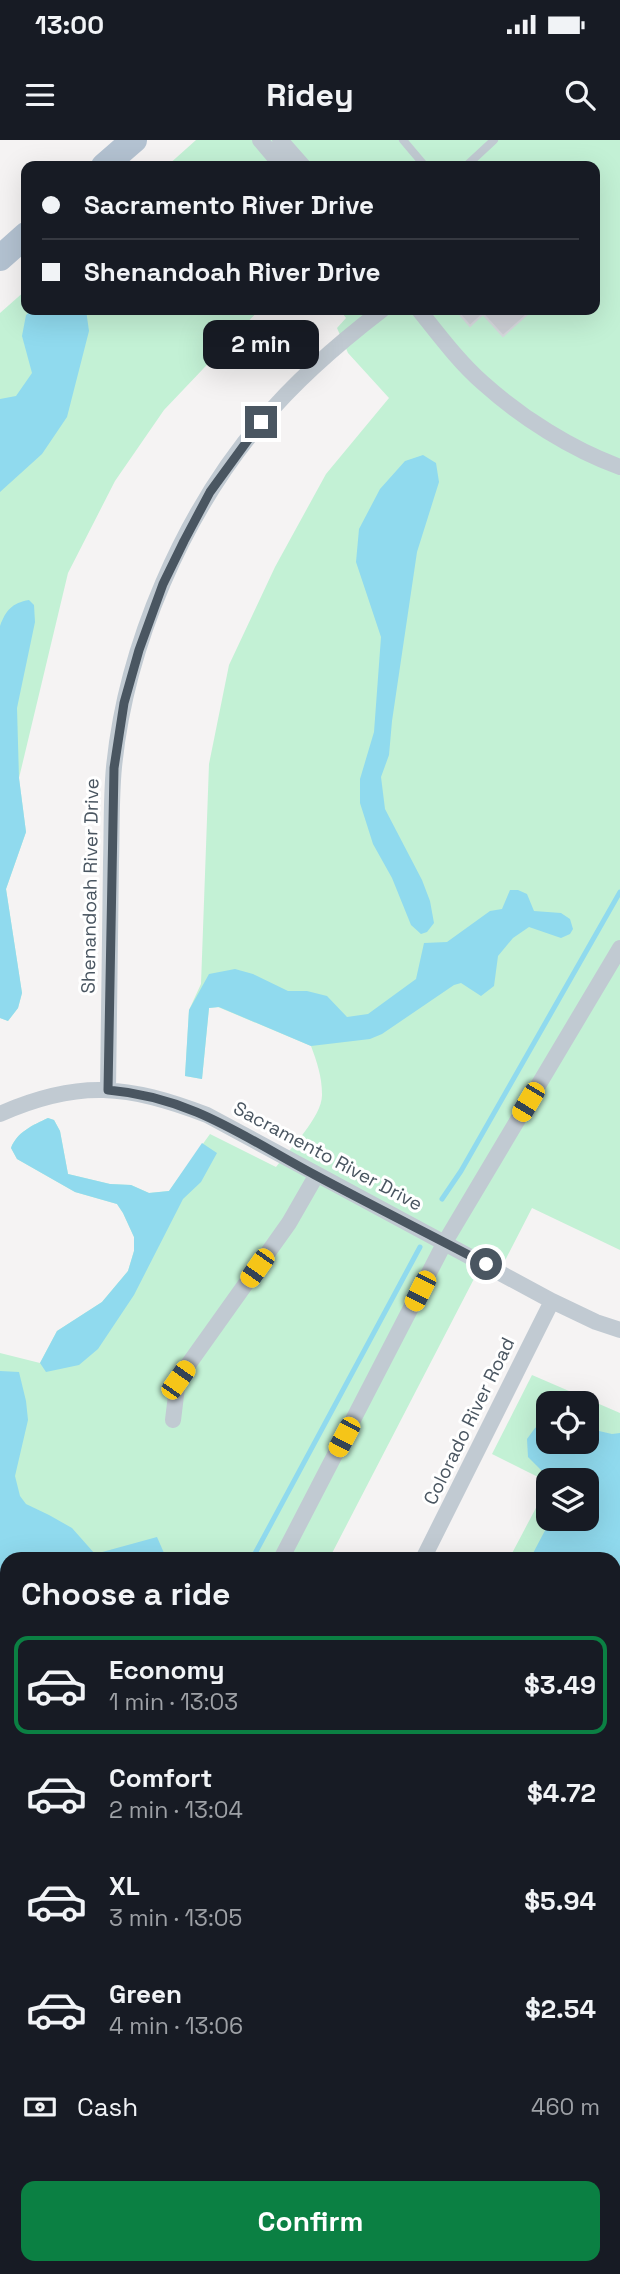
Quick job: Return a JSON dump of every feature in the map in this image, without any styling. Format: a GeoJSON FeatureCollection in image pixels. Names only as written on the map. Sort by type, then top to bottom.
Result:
{"type":"FeatureCollection","features":[{"type":"Feature","properties":{"kind":"main road"},"geometry":{"type":"LineString","coordinates":[[110,161],[134,140]]}},
{"type":"Feature","properties":{"kind":"main road"},"geometry":{"type":"LineString","coordinates":[[0,258],[21,239]]}},
{"type":"Feature","properties":{"kind":"street"},"geometry":{"type":"LineString","coordinates":[[260,140],[278,161]]}},
{"type":"Feature","properties":{"kind":"street"},"geometry":{"type":"LineString","coordinates":[[280,140],[299,161]]}},
{"type":"Feature","properties":{"kind":"street","name":"Shenandoah River Drive"},"geometry":{"type":"LineString","coordinates":[[108,1090],[114,768],[124,703],[139,650],[163,584],[210,492],[261,422],[304,376],[376,315]]}},
{"type":"Feature","properties":{"kind":"street"},"geometry":{"type":"LineString","coordinates":[[423,315],[482,383],[535,423],[620,467]]}},
{"type":"Feature","properties":{"kind":"street"},"geometry":{"type":"LineString","coordinates":[[285,1552],[445,1242],[620,948]]}},
{"type":"Feature","properties":{"kind":"street","name":"Sacramento River Drive"},"geometry":{"type":"LineString","coordinates":[[0,1114],[45,1096],[79,1091],[135,1092],[164,1098],[207,1115],[552,1301],[620,1330]]}},
{"type":"Feature","properties":{"kind":"street"},"geometry":{"type":"LineString","coordinates":[[173,1420],[178,1380],[289,1223],[316,1176]]}},
{"type":"Feature","properties":{"kind":"street","name":"Colorado River Road"},"geometry":{"type":"LineString","coordinates":[[426,1552],[552,1301]]}},
{"type":"Feature","properties":{"kind":"lane"},"geometry":{"type":"LineString","coordinates":[[403,140],[421,161]]}},
{"type":"Feature","properties":{"kind":"lane"},"geometry":{"type":"LineString","coordinates":[[471,161],[494,140]]}},
{"type":"Feature","properties":{"kind":"green space"},"geometry":{"type":"Polygon","coordinates":[[[196,140],[620,140],[620,1250],[532,1208],[494,1282],[477,1273],[333,1552],[0,1552],[0,1353],[40,1363],[57,1331],[102,1302],[128,1271],[134,1251],[134,1237],[117,1204],[75,1192],[17,1159],[11,1148],[14,1142],[26,1130],[48,1118],[54,1120],[60,1131],[68,1174],[110,1184],[131,1185],[149,1193],[169,1191],[210,1134],[276,1167],[297,1142],[321,1103],[320,1076],[311,1046],[218,1007],[209,1008],[202,1079],[185,1076],[189,1010],[201,984],[209,764],[229,665],[275,567],[326,474],[389,398],[348,353],[337,328],[346,318],[344,315],[600,315],[600,161],[173,161],[196,140]]]}},
{"type":"Feature","properties":{"kind":"green space"},"geometry":{"type":"Polygon","coordinates":[[[21,294],[21,315],[254,315],[164,410],[115,481],[68,573],[19,778],[26,832],[6,889],[22,993],[18,1008],[8,1021],[0,1018],[0,313],[21,294]]]}},
{"type":"Feature","properties":{"kind":"green space"},"geometry":{"type":"Polygon","coordinates":[[[532,1375],[569,1391],[536,1391],[536,1454],[599,1454],[599,1404],[620,1413],[620,1552],[513,1552],[536,1508],[536,1531],[599,1531],[599,1468],[536,1468],[536,1476],[492,1454],[532,1375]]]}},
{"type":"Feature","properties":{"kind":"water"},"geometry":{"type":"Polygon","coordinates":[[[26,315],[87,315],[89,331],[67,417],[42,454],[0,492],[0,399],[16,396],[32,373],[22,336],[26,315]]]}},
{"type":"Feature","properties":{"kind":"water"},"geometry":{"type":"Polygon","coordinates":[[[423,455],[436,463],[439,482],[417,552],[389,755],[381,777],[385,809],[430,901],[434,923],[427,932],[421,934],[411,925],[392,878],[373,844],[360,803],[360,779],[374,732],[381,637],[356,562],[359,529],[380,489],[405,461],[423,455]]]}},
{"type":"Feature","properties":{"kind":"water"},"geometry":{"type":"Polygon","coordinates":[[[29,600],[34,605],[35,622],[17,708],[19,778],[26,832],[6,889],[22,993],[18,1008],[8,1021],[0,1018],[0,626],[10,608],[29,600]]]}},
{"type":"Feature","properties":{"kind":"water"},"geometry":{"type":"Polygon","coordinates":[[[510,890],[527,894],[534,911],[561,913],[570,919],[573,929],[570,934],[561,938],[529,927],[513,938],[498,956],[494,986],[481,996],[461,983],[454,985],[382,1034],[370,1039],[311,1046],[219,1007],[209,1008],[202,1079],[185,1076],[189,1010],[209,974],[235,969],[253,974],[288,991],[307,991],[327,996],[347,1017],[368,1014],[416,979],[424,943],[447,942],[490,911],[502,909],[510,890]]]}},
{"type":"Feature","properties":{"kind":"water"},"geometry":{"type":"Polygon","coordinates":[[[48,1118],[54,1120],[60,1131],[68,1174],[110,1184],[131,1185],[149,1193],[169,1191],[202,1143],[217,1153],[201,1182],[183,1199],[134,1295],[98,1349],[79,1365],[46,1372],[40,1363],[57,1331],[102,1302],[128,1271],[134,1251],[134,1237],[117,1204],[75,1192],[17,1159],[11,1148],[17,1138],[31,1126],[48,1118]]]}},
{"type":"Feature","properties":{"kind":"water"},"geometry":{"type":"Polygon","coordinates":[[[0,1371],[19,1372],[28,1420],[15,1476],[20,1496],[26,1504],[72,1528],[93,1552],[0,1552],[0,1371]]]}},
{"type":"Feature","properties":{"kind":"water"},"geometry":{"type":"Polygon","coordinates":[[[536,1427],[536,1454],[599,1454],[599,1431],[620,1433],[620,1552],[534,1552],[545,1531],[599,1531],[599,1468],[539,1468],[528,1457],[527,1439],[536,1427]]]}},
{"type":"Feature","properties":{"kind":"water"},"geometry":{"type":"Polygon","coordinates":[[[157,1537],[164,1552],[102,1552],[157,1537]]]}},
{"type":"Feature","properties":{"kind":"building"},"geometry":{"type":"Polygon","coordinates":[[[460,315],[482,315],[470,326],[460,315]]]}},
{"type":"Feature","properties":{"kind":"building"},"geometry":{"type":"Polygon","coordinates":[[[484,315],[526,315],[503,336],[484,315]]]}},
{"type":"Feature","properties":{"kind":"waterway"},"geometry":{"type":"LineString","coordinates":[[442,1199],[461,1171],[620,892]]}},
{"type":"Feature","properties":{"kind":"waterway"},"geometry":{"type":"LineString","coordinates":[[256,1552],[420,1247]]}},
{"type":"Feature","properties":{"kind":"route"},"geometry":{"type":"LineString","coordinates":[[261,422],[210,492],[163,584],[139,650],[124,703],[114,768],[108,1090],[164,1098],[207,1115],[316,1176],[486,1264]]}}]}
